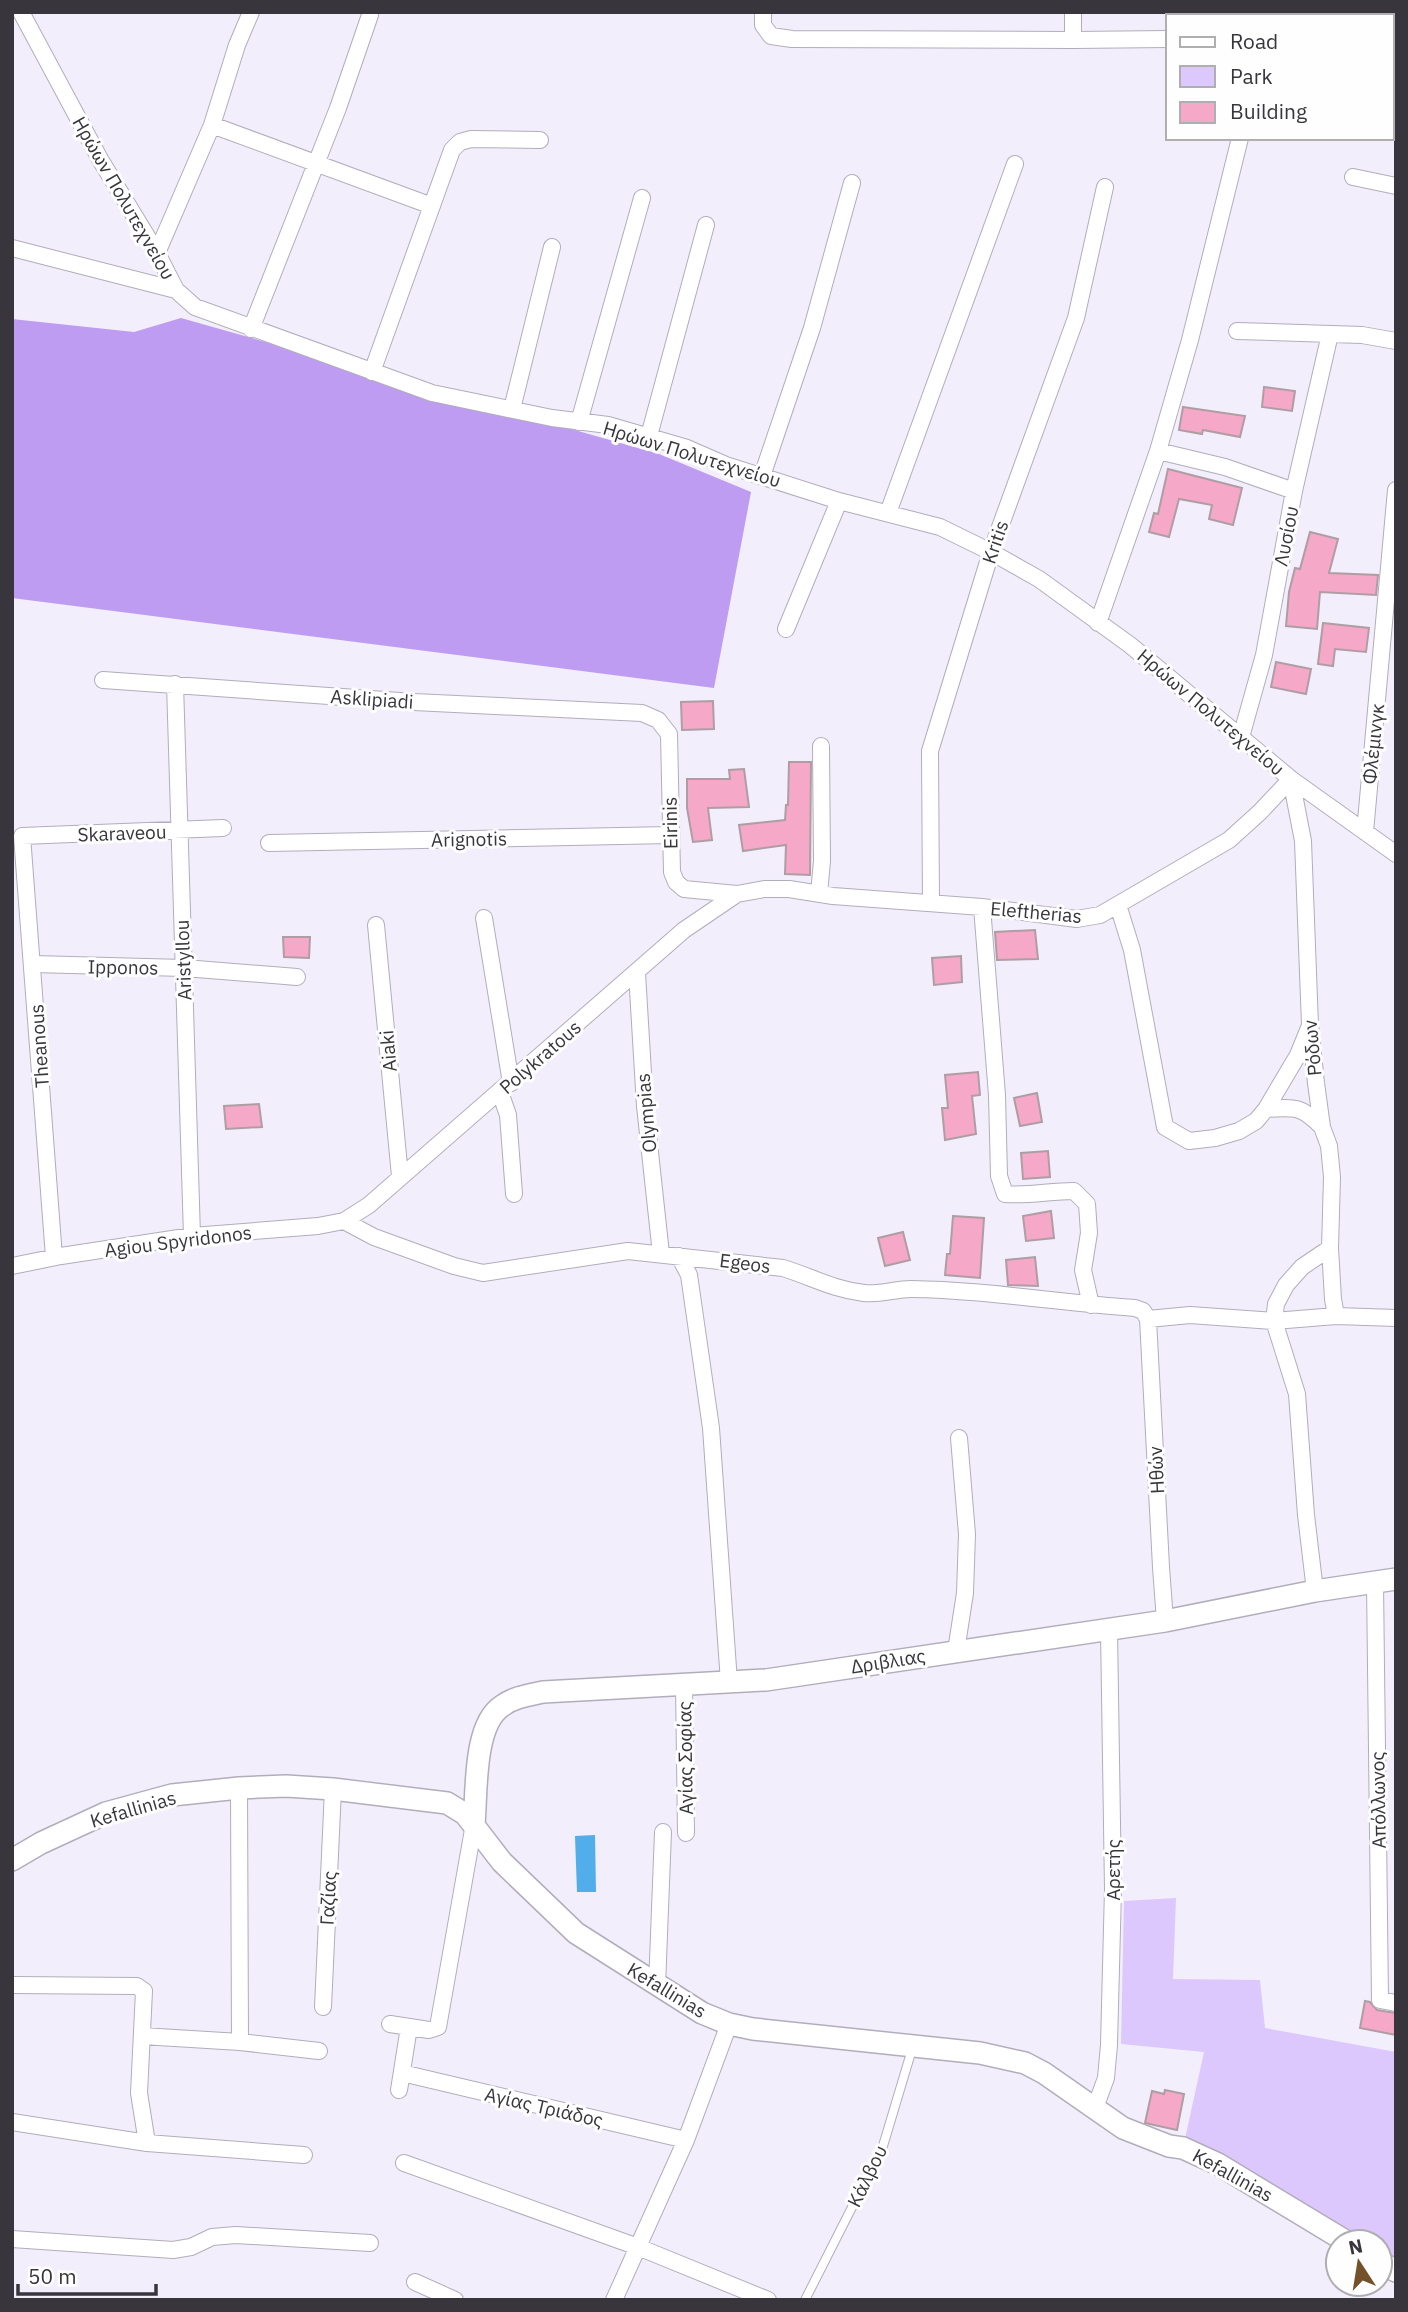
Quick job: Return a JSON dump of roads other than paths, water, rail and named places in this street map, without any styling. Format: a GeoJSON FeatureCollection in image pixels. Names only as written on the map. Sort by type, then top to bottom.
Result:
{"type":"FeatureCollection","features":[{"type":"Feature","properties":{"kind":"street","name":"Ηρώων Πολυτεχνείου"},"geometry":{"type":"LineString","coordinates":[[20,12],[101,161],[157,253],[176,290],[195,307],[432,393],[579,422],[608,425],[649,436],[839,501],[940,527],[1040,579],[1130,645],[1291,779],[1396,855]]}},
{"type":"Feature","properties":{"kind":"street"},"geometry":{"type":"LineString","coordinates":[[157,253],[212,125],[237,44],[251,12]]}},
{"type":"Feature","properties":{"kind":"street"},"geometry":{"type":"LineString","coordinates":[[763,12],[763,25],[771,36],[792,39],[1166,39]]}},
{"type":"Feature","properties":{"kind":"street"},"geometry":{"type":"LineString","coordinates":[[1073,12],[1073,40]]}},
{"type":"Feature","properties":{"kind":"street"},"geometry":{"type":"LineString","coordinates":[[251,329],[370,15]]}},
{"type":"Feature","properties":{"kind":"street"},"geometry":{"type":"LineString","coordinates":[[212,125],[432,206]]}},
{"type":"Feature","properties":{"kind":"street"},"geometry":{"type":"LineString","coordinates":[[372,372],[452,150],[460,142],[471,139],[540,140]]}},
{"type":"Feature","properties":{"kind":"street"},"geometry":{"type":"LineString","coordinates":[[1098,623],[1158,451],[1190,340],[1240,140]]}},
{"type":"Feature","properties":{"kind":"street"},"geometry":{"type":"LineString","coordinates":[[888,513],[1015,164]]}},
{"type":"Feature","properties":{"kind":"street"},"geometry":{"type":"LineString","coordinates":[[1353,177],[1396,186]]}},
{"type":"Feature","properties":{"kind":"street"},"geometry":{"type":"LineString","coordinates":[[762,476],[812,328],[852,183]]}},
{"type":"Feature","properties":{"kind":"street","name":"Kritis"},"geometry":{"type":"LineString","coordinates":[[931,903],[930,751],[991,552],[1076,318],[1105,187]]}},
{"type":"Feature","properties":{"kind":"street"},"geometry":{"type":"LineString","coordinates":[[579,422],[642,198]]}},
{"type":"Feature","properties":{"kind":"street"},"geometry":{"type":"LineString","coordinates":[[649,436],[706,226]]}},
{"type":"Feature","properties":{"kind":"street"},"geometry":{"type":"LineString","coordinates":[[512,409],[552,247]]}},
{"type":"Feature","properties":{"kind":"street"},"geometry":{"type":"LineString","coordinates":[[12,248],[176,290]]}},
{"type":"Feature","properties":{"kind":"street"},"geometry":{"type":"LineString","coordinates":[[1237,331],[1362,335],[1396,341]]}},
{"type":"Feature","properties":{"kind":"street","name":"Λυσίου"},"geometry":{"type":"LineString","coordinates":[[1241,737],[1264,655],[1294,491],[1330,334]]}},
{"type":"Feature","properties":{"kind":"street"},"geometry":{"type":"LineString","coordinates":[[1158,451],[1225,467],[1294,491]]}},
{"type":"Feature","properties":{"kind":"street","name":"Φλέμινγκ"},"geometry":{"type":"LineString","coordinates":[[1365,832],[1396,489]]}},
{"type":"Feature","properties":{"kind":"street"},"geometry":{"type":"LineString","coordinates":[[786,629],[839,501]]}},
{"type":"Feature","properties":{"kind":"street","name":"Asklipiadi"},"geometry":{"type":"LineString","coordinates":[[103,680],[414,702],[642,713]]}},
{"type":"Feature","properties":{"kind":"street","name":"Aristyllou"},"geometry":{"type":"LineString","coordinates":[[174,684],[192,1236]]}},
{"type":"Feature","properties":{"kind":"street","name":"Eirinis"},"geometry":{"type":"LineString","coordinates":[[642,713],[658,720],[669,734],[670,835],[672,872],[676,882],[684,889],[737,894]]}},
{"type":"Feature","properties":{"kind":"street"},"geometry":{"type":"LineString","coordinates":[[819,894],[822,861],[821,746]]}},
{"type":"Feature","properties":{"kind":"street","name":"Eleftherias"},"geometry":{"type":"LineString","coordinates":[[737,894],[764,889],[789,889],[1077,919],[1100,915],[1229,840],[1260,813],[1291,779]]}},
{"type":"Feature","properties":{"kind":"street","name":"Ρόδων"},"geometry":{"type":"LineString","coordinates":[[1291,779],[1303,841],[1310,1025],[1322,1127],[1329,1146],[1332,1177],[1330,1248],[1336,1316]]}},
{"type":"Feature","properties":{"kind":"street","name":"Skaraveou"},"geometry":{"type":"LineString","coordinates":[[22,836],[223,828]]}},
{"type":"Feature","properties":{"kind":"street","name":"Arignotis"},"geometry":{"type":"LineString","coordinates":[[269,843],[670,835]]}},
{"type":"Feature","properties":{"kind":"street","name":"Theanous"},"geometry":{"type":"LineString","coordinates":[[22,836],[54,1257]]}},
{"type":"Feature","properties":{"kind":"street","name":"Polykratous"},"geometry":{"type":"LineString","coordinates":[[344,1221],[369,1205],[684,930],[737,894]]}},
{"type":"Feature","properties":{"kind":"street"},"geometry":{"type":"LineString","coordinates":[[1118,905],[1132,950],[1165,1127],[1189,1142],[1239,1131],[1256,1121],[1266,1109],[1297,1055],[1310,1025]]}},
{"type":"Feature","properties":{"kind":"street"},"geometry":{"type":"LineString","coordinates":[[982,907],[997,1095],[999,1176],[1005,1194],[1025,1196],[1053,1191],[1074,1191],[1087,1204],[1089,1233],[1083,1270],[1091,1305]]}},
{"type":"Feature","properties":{"kind":"street"},"geometry":{"type":"LineString","coordinates":[[484,918],[508,1115],[513,1194]]}},
{"type":"Feature","properties":{"kind":"street","name":"Aiaki"},"geometry":{"type":"LineString","coordinates":[[376,925],[400,1176]]}},
{"type":"Feature","properties":{"kind":"street","name":"Ipponos"},"geometry":{"type":"LineString","coordinates":[[33,964],[184,968],[297,977]]}},
{"type":"Feature","properties":{"kind":"street","name":"Olympias"},"geometry":{"type":"LineString","coordinates":[[636,973],[646,1118],[661,1254]]}},
{"type":"Feature","properties":{"kind":"street"},"geometry":{"type":"LineString","coordinates":[[1266,1109],[1307,1111],[1322,1127]]}},
{"type":"Feature","properties":{"kind":"street","name":"Egeos"},"geometry":{"type":"LineString","coordinates":[[344,1221],[385,1241],[454,1266],[483,1272],[616,1251],[661,1254],[783,1268],[822,1284],[866,1294],[909,1289],[984,1293],[1135,1308],[1143,1311],[1148,1319]]}},
{"type":"Feature","properties":{"kind":"street","name":"Agiou Spyridonos"},"geometry":{"type":"LineString","coordinates":[[12,1266],[192,1236],[318,1226],[344,1221]]}},
{"type":"Feature","properties":{"kind":"street"},"geometry":{"type":"LineString","coordinates":[[1315,1591],[1306,1516],[1297,1394],[1275,1321],[1276,1304],[1286,1285],[1302,1267],[1330,1248]]}},
{"type":"Feature","properties":{"kind":"street"},"geometry":{"type":"LineString","coordinates":[[679,1256],[689,1275],[711,1429],[729,1682]]}},
{"type":"Feature","properties":{"kind":"street"},"geometry":{"type":"LineString","coordinates":[[1148,1319],[1190,1315],[1275,1321],[1336,1316],[1396,1318]]}},
{"type":"Feature","properties":{"kind":"street","name":"Ηθών"},"geometry":{"type":"LineString","coordinates":[[1148,1319],[1166,1621]]}},
{"type":"Feature","properties":{"kind":"street"},"geometry":{"type":"LineString","coordinates":[[956,1651],[965,1593],[967,1534],[959,1438]]}},
{"type":"Feature","properties":{"kind":"street","name":"Δριβλιας"},"geometry":{"type":"LineString","coordinates":[[474,1824],[484,1729],[501,1706],[519,1698],[543,1692],[766,1680],[1166,1621],[1315,1591],[1386,1581]]}},
{"type":"Feature","properties":{"kind":"street","name":"Απόλλωνος"},"geometry":{"type":"LineString","coordinates":[[1386,1581],[1380,2000],[1396,2003]]}},
{"type":"Feature","properties":{"kind":"street","name":"Αρετής"},"geometry":{"type":"LineString","coordinates":[[1095,2108],[1106,2078],[1108,2056],[1114,1889],[1108,1629]]}},
{"type":"Feature","properties":{"kind":"street","name":"Αγίας Σοφίας"},"geometry":{"type":"LineString","coordinates":[[684,1684],[686,1833]]}},
{"type":"Feature","properties":{"kind":"street","name":"Kefallinias"},"geometry":{"type":"LineString","coordinates":[[12,1860],[41,1843],[106,1813],[172,1795],[286,1786],[447,1803],[457,1807],[474,1824],[502,1862],[576,1933],[702,2013],[729,2024],[790,2034],[980,2053],[1025,2063],[1044,2073],[1123,2128],[1169,2146],[1183,2148],[1218,2164],[1325,2228]]}},
{"type":"Feature","properties":{"kind":"street"},"geometry":{"type":"LineString","coordinates":[[239,1788],[240,2042]]}},
{"type":"Feature","properties":{"kind":"street","name":"Γαζίας"},"geometry":{"type":"LineString","coordinates":[[323,2007],[333,1789]]}},
{"type":"Feature","properties":{"kind":"street"},"geometry":{"type":"LineString","coordinates":[[390,2024],[429,2030],[438,2027],[474,1824]]}},
{"type":"Feature","properties":{"kind":"street"},"geometry":{"type":"LineString","coordinates":[[657,1986],[663,1832]]}},
{"type":"Feature","properties":{"kind":"street"},"geometry":{"type":"LineString","coordinates":[[12,1985],[137,1986],[144,1990],[139,2094],[147,2143]]}},
{"type":"Feature","properties":{"kind":"street"},"geometry":{"type":"LineString","coordinates":[[614,2300],[686,2140],[729,2024]]}},
{"type":"Feature","properties":{"kind":"street"},"geometry":{"type":"LineString","coordinates":[[399,2090],[409,2027]]}},
{"type":"Feature","properties":{"kind":"street"},"geometry":{"type":"LineString","coordinates":[[142,2036],[240,2042],[319,2051]]}},
{"type":"Feature","properties":{"kind":"street","name":"Αγίας Τριάδος"},"geometry":{"type":"LineString","coordinates":[[402,2073],[686,2140]]}},
{"type":"Feature","properties":{"kind":"street"},"geometry":{"type":"LineString","coordinates":[[12,2122],[147,2143],[304,2155]]}},
{"type":"Feature","properties":{"kind":"street"},"geometry":{"type":"LineString","coordinates":[[404,2163],[638,2247],[768,2300]]}},
{"type":"Feature","properties":{"kind":"street"},"geometry":{"type":"LineString","coordinates":[[12,2239],[173,2250],[191,2247],[212,2237],[236,2235],[370,2244]]}},
{"type":"Feature","properties":{"kind":"street"},"geometry":{"type":"LineString","coordinates":[[415,2282],[455,2300]]}},
{"type":"Feature","properties":{"kind":"lane","name":"Κάλβου"},"geometry":{"type":"LineString","coordinates":[[805,2300],[883,2146],[913,2046]]}},
{"type":"Feature","properties":{"kind":"water"},"geometry":{"type":"Polygon","coordinates":[[[595,1835],[596,1892],[577,1892],[575,1836],[595,1835]]]}}]}
